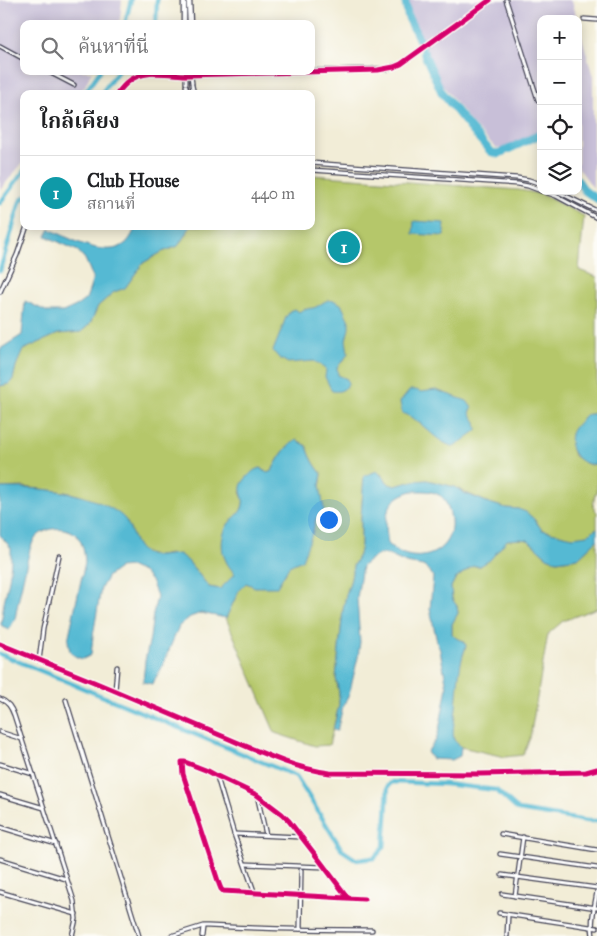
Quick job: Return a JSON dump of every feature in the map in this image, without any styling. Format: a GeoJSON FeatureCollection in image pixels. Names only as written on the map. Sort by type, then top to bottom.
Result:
{"type":"FeatureCollection","features":[{"type":"Feature","properties":{"kind":"street"},"geometry":{"type":"LineString","coordinates":[[184,0],[184,20]]}},
{"type":"Feature","properties":{"kind":"street"},"geometry":{"type":"LineString","coordinates":[[189,0],[190,20]]}},
{"type":"Feature","properties":{"kind":"street"},"geometry":{"type":"LineString","coordinates":[[315,70],[387,69],[401,64],[490,0]]}},
{"type":"Feature","properties":{"kind":"street"},"geometry":{"type":"LineString","coordinates":[[506,0],[537,97]]}},
{"type":"Feature","properties":{"kind":"street"},"geometry":{"type":"LineString","coordinates":[[584,19],[597,20]]}},
{"type":"Feature","properties":{"kind":"street"},"geometry":{"type":"LineString","coordinates":[[0,46],[20,57]]}},
{"type":"Feature","properties":{"kind":"street"},"geometry":{"type":"LineString","coordinates":[[55,75],[74,85]]}},
{"type":"Feature","properties":{"kind":"street"},"geometry":{"type":"LineString","coordinates":[[120,90],[128,81],[141,75]]}},
{"type":"Feature","properties":{"kind":"street"},"geometry":{"type":"LineString","coordinates":[[187,90],[188,75]]}},
{"type":"Feature","properties":{"kind":"street"},"geometry":{"type":"LineString","coordinates":[[189,75],[193,90]]}},
{"type":"Feature","properties":{"kind":"street"},"geometry":{"type":"LineString","coordinates":[[315,163],[517,178],[537,183]]}},
{"type":"Feature","properties":{"kind":"street"},"geometry":{"type":"LineString","coordinates":[[315,170],[518,184],[537,189]]}},
{"type":"Feature","properties":{"kind":"street"},"geometry":{"type":"LineString","coordinates":[[553,195],[597,218]]}},
{"type":"Feature","properties":{"kind":"street"},"geometry":{"type":"LineString","coordinates":[[564,195],[597,211]]}},
{"type":"Feature","properties":{"kind":"street"},"geometry":{"type":"LineString","coordinates":[[0,292],[17,255],[26,230]]}},
{"type":"Feature","properties":{"kind":"street"},"geometry":{"type":"LineString","coordinates":[[39,660],[43,630],[59,556]]}},
{"type":"Feature","properties":{"kind":"street"},"geometry":{"type":"LineString","coordinates":[[0,644],[265,754],[317,771],[330,773],[480,774],[586,772],[597,769]]}},
{"type":"Feature","properties":{"kind":"street"},"geometry":{"type":"LineString","coordinates":[[115,691],[117,667]]}},
{"type":"Feature","properties":{"kind":"street"},"geometry":{"type":"LineString","coordinates":[[0,699],[5,701],[11,708],[74,901],[76,914],[72,936]]}},
{"type":"Feature","properties":{"kind":"street"},"geometry":{"type":"LineString","coordinates":[[66,700],[139,936]]}},
{"type":"Feature","properties":{"kind":"street"},"geometry":{"type":"LineString","coordinates":[[0,732],[22,739]]}},
{"type":"Feature","properties":{"kind":"street"},"geometry":{"type":"LineString","coordinates":[[348,898],[282,814],[257,795],[208,771],[183,761],[181,763],[183,774],[223,891],[364,899]]}},
{"type":"Feature","properties":{"kind":"street"},"geometry":{"type":"LineString","coordinates":[[0,764],[33,774]]}},
{"type":"Feature","properties":{"kind":"street"},"geometry":{"type":"LineString","coordinates":[[217,776],[234,834],[256,894]]}},
{"type":"Feature","properties":{"kind":"street"},"geometry":{"type":"LineString","coordinates":[[0,795],[44,808]]}},
{"type":"Feature","properties":{"kind":"street"},"geometry":{"type":"LineString","coordinates":[[257,795],[266,835]]}},
{"type":"Feature","properties":{"kind":"street"},"geometry":{"type":"LineString","coordinates":[[0,827],[56,844]]}},
{"type":"Feature","properties":{"kind":"street"},"geometry":{"type":"LineString","coordinates":[[234,834],[301,837]]}},
{"type":"Feature","properties":{"kind":"street"},"geometry":{"type":"LineString","coordinates":[[501,834],[597,850]]}},
{"type":"Feature","properties":{"kind":"street"},"geometry":{"type":"LineString","coordinates":[[515,896],[523,837]]}},
{"type":"Feature","properties":{"kind":"street"},"geometry":{"type":"LineString","coordinates":[[500,854],[597,868]]}},
{"type":"Feature","properties":{"kind":"street"},"geometry":{"type":"LineString","coordinates":[[0,859],[66,879]]}},
{"type":"Feature","properties":{"kind":"street"},"geometry":{"type":"LineString","coordinates":[[245,864],[325,867]]}},
{"type":"Feature","properties":{"kind":"street"},"geometry":{"type":"LineString","coordinates":[[300,929],[301,870]]}},
{"type":"Feature","properties":{"kind":"street"},"geometry":{"type":"LineString","coordinates":[[502,875],[597,890],[592,927],[593,936]]}},
{"type":"Feature","properties":{"kind":"street"},"geometry":{"type":"LineString","coordinates":[[0,892],[76,914]]}},
{"type":"Feature","properties":{"kind":"street"},"geometry":{"type":"LineString","coordinates":[[502,894],[596,908]]}},
{"type":"Feature","properties":{"kind":"street"},"geometry":{"type":"LineString","coordinates":[[499,913],[597,928]]}},
{"type":"Feature","properties":{"kind":"street"},"geometry":{"type":"LineString","coordinates":[[507,936],[508,914]]}},
{"type":"Feature","properties":{"kind":"street"},"geometry":{"type":"LineString","coordinates":[[202,936],[203,926]]}},
{"type":"Feature","properties":{"kind":"street"},"geometry":{"type":"LineString","coordinates":[[171,936],[203,926],[372,930]]}},
{"type":"Feature","properties":{"kind":"shaded area"},"geometry":{"type":"Polygon","coordinates":[[[0,0],[122,0],[119,20],[20,20],[20,75],[90,75],[82,90],[20,90],[20,166],[0,190],[0,0]]]}},
{"type":"Feature","properties":{"kind":"shaded area"},"geometry":{"type":"Polygon","coordinates":[[[408,0],[572,0],[576,15],[537,15],[537,132],[502,148],[496,148],[472,124],[438,79],[412,17],[408,0]]]}},
{"type":"Feature","properties":{"kind":"shaded area"},"geometry":{"type":"Polygon","coordinates":[[[582,37],[593,77],[593,188],[582,173],[582,37]]]}},
{"type":"Feature","properties":{"kind":"green space"},"geometry":{"type":"Polygon","coordinates":[[[315,175],[519,190],[543,195],[584,216],[579,270],[597,277],[597,413],[586,415],[574,429],[571,442],[574,456],[590,465],[597,464],[597,493],[595,494],[593,507],[597,512],[597,528],[582,537],[564,536],[542,530],[534,519],[518,509],[489,503],[455,487],[427,480],[395,486],[389,484],[381,474],[364,476],[361,545],[359,555],[353,566],[343,610],[336,678],[339,705],[329,745],[315,746],[275,733],[226,618],[239,590],[246,583],[256,587],[285,574],[312,534],[322,474],[313,461],[307,446],[297,440],[282,453],[272,471],[267,473],[261,468],[240,492],[244,501],[241,511],[228,524],[226,561],[235,574],[220,589],[209,587],[188,561],[169,554],[150,555],[140,550],[133,539],[129,527],[81,496],[66,492],[23,487],[0,488],[0,386],[9,384],[13,379],[22,350],[58,334],[81,332],[90,324],[98,306],[114,292],[125,288],[143,263],[162,252],[178,246],[188,230],[315,230],[315,175]]]}},
{"type":"Feature","properties":{"kind":"green space"},"geometry":{"type":"Polygon","coordinates":[[[507,540],[528,540],[547,557],[557,561],[578,558],[597,540],[597,608],[563,621],[548,634],[530,738],[523,755],[505,757],[461,747],[454,740],[452,731],[459,668],[466,646],[464,641],[452,634],[452,624],[458,613],[457,606],[452,599],[451,587],[455,579],[473,566],[481,566],[507,540]]]}},
{"type":"Feature","properties":{"kind":"water"},"geometry":{"type":"Polygon","coordinates":[[[414,221],[445,223],[444,236],[413,234],[414,221]]]}},
{"type":"Feature","properties":{"kind":"water"},"geometry":{"type":"Polygon","coordinates":[[[49,230],[88,246],[109,249],[118,248],[126,243],[134,230],[188,230],[178,246],[162,252],[143,263],[125,288],[114,292],[98,306],[90,324],[81,332],[58,334],[23,350],[13,379],[9,384],[0,386],[0,349],[22,335],[25,301],[48,312],[63,312],[86,299],[90,288],[93,278],[85,259],[78,251],[46,236],[49,230]]]}},
{"type":"Feature","properties":{"kind":"water"},"geometry":{"type":"Polygon","coordinates":[[[328,300],[341,304],[349,321],[346,340],[348,353],[337,367],[338,375],[347,379],[348,384],[341,391],[332,391],[325,377],[326,370],[314,361],[288,363],[279,358],[273,351],[286,317],[291,310],[295,309],[299,312],[316,307],[328,300]]]}},
{"type":"Feature","properties":{"kind":"water"},"geometry":{"type":"Polygon","coordinates":[[[410,390],[421,392],[436,390],[467,401],[472,408],[470,413],[476,422],[477,430],[454,447],[443,442],[417,421],[402,413],[400,402],[410,390]]]}},
{"type":"Feature","properties":{"kind":"water"},"geometry":{"type":"Polygon","coordinates":[[[597,413],[597,464],[585,463],[576,457],[573,452],[570,440],[571,434],[585,415],[597,413]]]}},
{"type":"Feature","properties":{"kind":"water"},"geometry":{"type":"Polygon","coordinates":[[[297,440],[307,446],[313,461],[322,474],[320,485],[324,510],[316,518],[302,560],[289,566],[277,587],[255,587],[246,583],[239,590],[226,618],[201,613],[190,617],[179,626],[161,669],[152,684],[143,682],[157,596],[151,581],[143,572],[131,567],[119,568],[108,576],[101,588],[91,655],[83,659],[73,655],[70,650],[68,640],[85,562],[83,548],[79,539],[73,532],[68,530],[47,530],[35,539],[29,552],[15,619],[9,630],[1,625],[9,580],[11,548],[0,535],[0,488],[58,491],[100,503],[124,518],[136,544],[143,552],[156,556],[179,554],[188,561],[209,587],[220,589],[235,574],[224,556],[222,542],[226,527],[242,508],[241,485],[257,469],[261,468],[267,473],[272,471],[285,449],[297,440]]]}},
{"type":"Feature","properties":{"kind":"water"},"geometry":{"type":"Polygon","coordinates":[[[377,471],[389,484],[395,486],[427,480],[455,487],[464,493],[489,503],[526,512],[542,530],[573,537],[587,535],[597,528],[597,540],[578,558],[557,561],[547,557],[528,540],[507,540],[490,560],[480,566],[473,566],[455,579],[451,587],[452,599],[457,606],[458,613],[452,624],[452,634],[464,641],[466,646],[459,672],[453,731],[454,740],[461,747],[460,756],[452,760],[432,759],[427,752],[436,740],[447,687],[430,609],[433,577],[430,571],[423,566],[406,563],[386,554],[380,554],[362,566],[357,598],[360,642],[358,657],[349,695],[343,706],[337,731],[333,730],[339,705],[336,678],[343,610],[353,566],[359,555],[361,545],[364,476],[377,471]],[[412,491],[396,499],[388,511],[386,526],[388,544],[401,553],[424,556],[433,553],[447,540],[451,530],[451,520],[448,508],[441,496],[436,493],[412,491]]]}},
{"type":"Feature","properties":{"kind":"waterway"},"geometry":{"type":"LineString","coordinates":[[126,20],[131,0]]}},
{"type":"Feature","properties":{"kind":"waterway"},"geometry":{"type":"LineString","coordinates":[[156,20],[157,0]]}},
{"type":"Feature","properties":{"kind":"waterway"},"geometry":{"type":"LineString","coordinates":[[405,0],[408,17],[422,46]]}},
{"type":"Feature","properties":{"kind":"waterway"},"geometry":{"type":"LineString","coordinates":[[424,53],[442,93],[491,152],[498,154],[537,136]]}},
{"type":"Feature","properties":{"kind":"waterway"},"geometry":{"type":"LineString","coordinates":[[87,90],[97,75]]}},
{"type":"Feature","properties":{"kind":"waterway"},"geometry":{"type":"LineString","coordinates":[[104,90],[115,75]]}},
{"type":"Feature","properties":{"kind":"waterway"},"geometry":{"type":"LineString","coordinates":[[0,203],[20,176]]}},
{"type":"Feature","properties":{"kind":"waterway"},"geometry":{"type":"LineString","coordinates":[[582,187],[597,199]]}},
{"type":"Feature","properties":{"kind":"waterway"},"geometry":{"type":"LineString","coordinates":[[0,271],[20,202]]}},
{"type":"Feature","properties":{"kind":"waterway"},"geometry":{"type":"LineString","coordinates":[[0,654],[296,776],[342,850],[357,860],[374,858],[384,847],[388,786],[392,782],[445,784],[496,790],[518,810],[597,821]]}},
{"type":"Feature","properties":{"kind":"cycle path"},"geometry":{"type":"LineString","coordinates":[[315,72],[378,70],[394,67],[401,64],[490,0]]}},
{"type":"Feature","properties":{"kind":"cycle path"},"geometry":{"type":"LineString","coordinates":[[121,90],[134,78],[141,75]]}},
{"type":"Feature","properties":{"kind":"cycle path"},"geometry":{"type":"LineString","coordinates":[[0,644],[271,757],[300,767],[330,773],[480,774],[586,772],[597,769]]}},
{"type":"Feature","properties":{"kind":"cycle path"},"geometry":{"type":"LineString","coordinates":[[348,898],[282,814],[257,795],[208,771],[182,762],[183,774],[219,884],[223,891],[364,899]]}},
{"type":"Feature","properties":{"kind":"place","name":"Club House"},"geometry":{"type":"Point","coordinates":[344,247]}}]}
